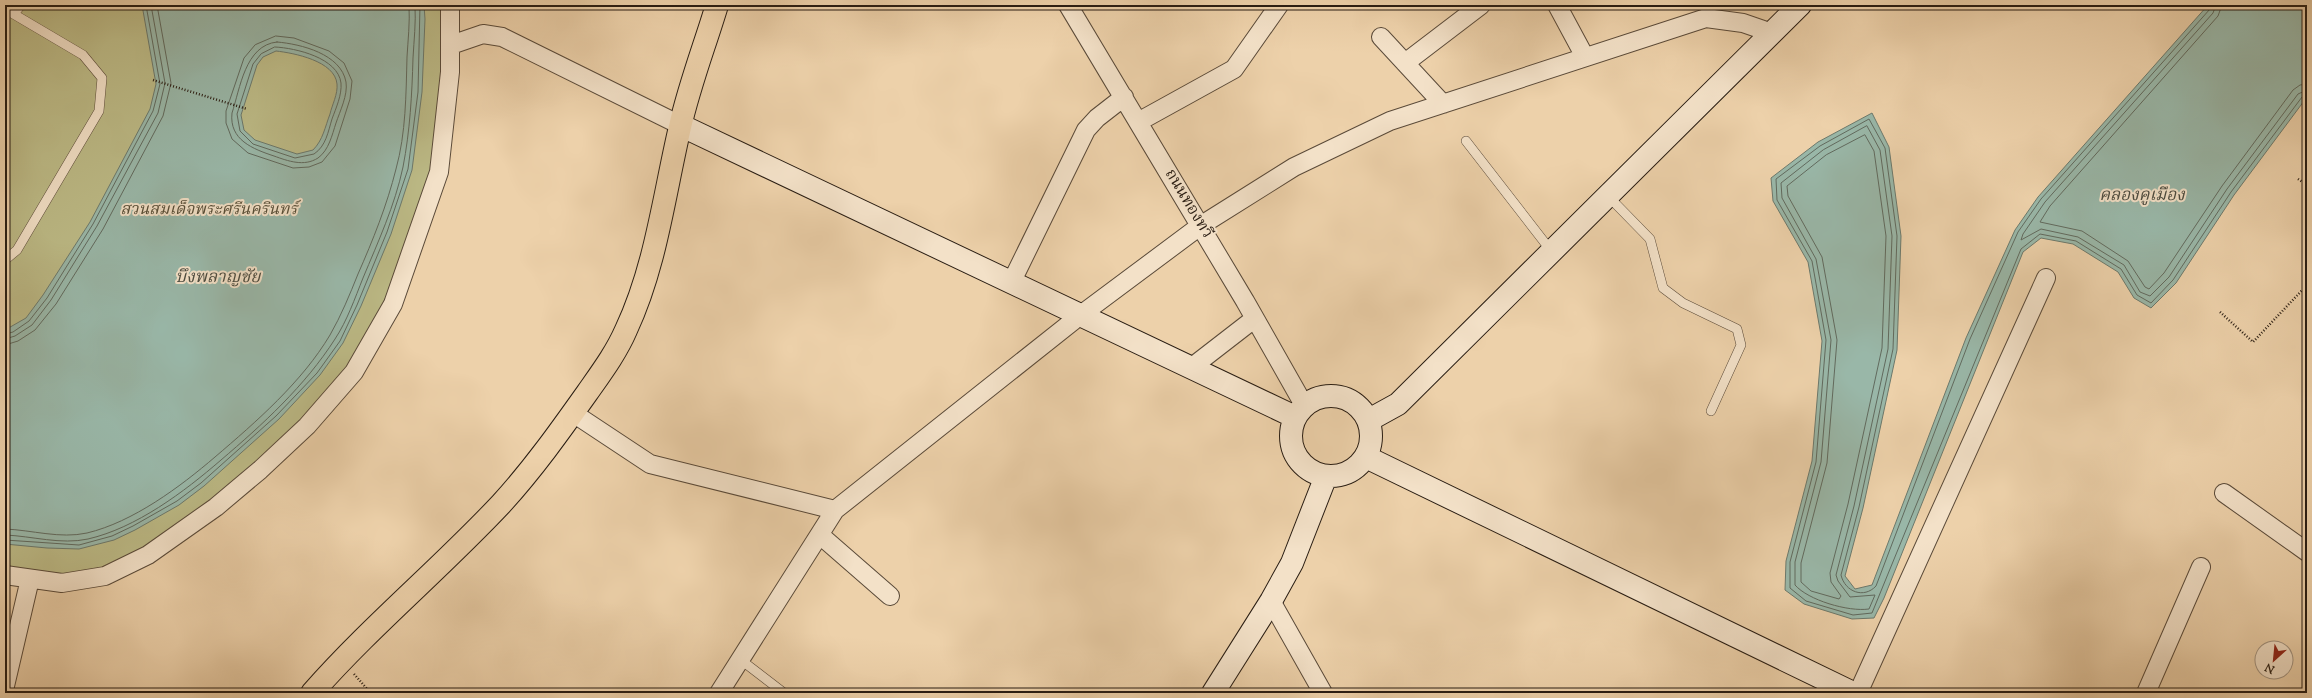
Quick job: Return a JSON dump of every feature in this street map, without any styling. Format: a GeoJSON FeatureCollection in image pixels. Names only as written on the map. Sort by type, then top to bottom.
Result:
{"type":"FeatureCollection","features":[{"type":"Feature","properties":{"kind":"main road"},"geometry":{"type":"LineString","coordinates":[[312,693],[341,660],[423,583],[501,504],[536,464],[605,367],[626,331],[639,300],[651,262],[680,125],[717,5]]}},
{"type":"Feature","properties":{"kind":"street"},"geometry":{"type":"LineString","coordinates":[[5,575],[62,583],[105,576],[148,555],[216,507],[260,470],[307,426],[354,372],[393,304],[439,172],[451,45],[450,5]]}},
{"type":"Feature","properties":{"kind":"street","name":"ถนนทองทวี"},"geometry":{"type":"LineString","coordinates":[[1068,5],[1124,97],[1254,319],[1300,411]]}},
{"type":"Feature","properties":{"kind":"street"},"geometry":{"type":"LineString","coordinates":[[1138,122],[1234,70],[1279,5]]}},
{"type":"Feature","properties":{"kind":"street"},"geometry":{"type":"LineString","coordinates":[[1405,63],[1481,5]]}},
{"type":"Feature","properties":{"kind":"street"},"geometry":{"type":"LineString","coordinates":[[1557,5],[1585,57]]}},
{"type":"Feature","properties":{"kind":"street"},"geometry":{"type":"LineString","coordinates":[[1369,420],[1398,404],[1800,5]]}},
{"type":"Feature","properties":{"kind":"street"},"geometry":{"type":"LineString","coordinates":[[719,693],[835,510],[1082,314],[1200,226],[1294,167],[1390,121],[1706,18],[1743,23],[1772,34]]}},
{"type":"Feature","properties":{"kind":"street"},"geometry":{"type":"LineString","coordinates":[[451,45],[483,34],[502,37],[680,125],[1192,367],[1300,411]]}},
{"type":"Feature","properties":{"kind":"street"},"geometry":{"type":"LineString","coordinates":[[1381,37],[1443,104]]}},
{"type":"Feature","properties":{"kind":"street"},"geometry":{"type":"LineString","coordinates":[[1012,281],[1086,130],[1097,118],[1124,97]]}},
{"type":"Feature","properties":{"kind":"street"},"geometry":{"type":"LineString","coordinates":[[1858,693],[2046,278]]}},
{"type":"Feature","properties":{"kind":"street"},"geometry":{"type":"LineString","coordinates":[[1192,367],[1254,319]]}},
{"type":"Feature","properties":{"kind":"street"},"geometry":{"type":"LineString","coordinates":[[1327,395],[1341,397],[1361,408],[1369,420],[1372,434],[1371,443],[1366,457],[1357,467],[1345,474],[1326,476],[1308,469],[1298,459],[1291,441],[1291,427],[1300,411],[1314,399],[1327,395]]}},
{"type":"Feature","properties":{"kind":"street"},"geometry":{"type":"LineString","coordinates":[[573,413],[650,464],[835,510]]}},
{"type":"Feature","properties":{"kind":"street"},"geometry":{"type":"LineString","coordinates":[[1366,457],[1853,693]]}},
{"type":"Feature","properties":{"kind":"street"},"geometry":{"type":"LineString","coordinates":[[1213,693],[1271,601],[1292,563],[1326,476]]}},
{"type":"Feature","properties":{"kind":"street"},"geometry":{"type":"LineString","coordinates":[[2224,493],[2307,552]]}},
{"type":"Feature","properties":{"kind":"street"},"geometry":{"type":"LineString","coordinates":[[820,535],[890,596]]}},
{"type":"Feature","properties":{"kind":"street"},"geometry":{"type":"LineString","coordinates":[[2146,693],[2201,567]]}},
{"type":"Feature","properties":{"kind":"street"},"geometry":{"type":"LineString","coordinates":[[5,686],[30,579]]}},
{"type":"Feature","properties":{"kind":"street"},"geometry":{"type":"LineString","coordinates":[[1271,601],[1323,693]]}},
{"type":"Feature","properties":{"kind":"lane"},"geometry":{"type":"LineString","coordinates":[[14,14],[21,5]]}},
{"type":"Feature","properties":{"kind":"lane"},"geometry":{"type":"LineString","coordinates":[[5,9],[83,55],[102,78],[99,111],[17,250],[5,260]]}},
{"type":"Feature","properties":{"kind":"lane"},"geometry":{"type":"LineString","coordinates":[[1466,142],[1552,252]]}},
{"type":"Feature","properties":{"kind":"lane"},"geometry":{"type":"LineString","coordinates":[[1608,196],[1650,239],[1663,288],[1683,303],[1737,329],[1741,345],[1711,411]]}},
{"type":"Feature","properties":{"kind":"lane"},"geometry":{"type":"LineString","coordinates":[[740,660],[784,693]]}},
{"type":"Feature","properties":{"kind":"path"},"geometry":{"type":"LineString","coordinates":[[426,5],[430,7]]}},
{"type":"Feature","properties":{"kind":"path"},"geometry":{"type":"LineString","coordinates":[[153,80],[247,109]]}},
{"type":"Feature","properties":{"kind":"path"},"geometry":{"type":"LineString","coordinates":[[2298,179],[2307,185]]}},
{"type":"Feature","properties":{"kind":"path"},"geometry":{"type":"LineString","coordinates":[[2220,312],[2252,342],[2307,285]]}},
{"type":"Feature","properties":{"kind":"path"},"geometry":{"type":"LineString","coordinates":[[341,660],[368,690],[390,693]]}},
{"type":"Feature","properties":{"kind":"green space","name":"บึงพลาญชัย"},"geometry":{"type":"Polygon","coordinates":[[[5,5],[450,5],[451,45],[459,61],[439,172],[354,372],[260,470],[105,576],[5,575],[5,5]]]}},
{"type":"Feature","properties":{"kind":"water","name":"บึงพลาญชัย"},"geometry":{"type":"Polygon","coordinates":[[[142,5],[424,5],[425,19],[422,92],[412,170],[391,234],[361,306],[343,343],[320,375],[279,419],[204,486],[179,505],[135,530],[114,540],[79,549],[5,544],[5,330],[26,318],[43,295],[90,222],[150,109],[156,84],[142,5]],[[276,51],[263,57],[257,65],[241,115],[244,130],[255,140],[297,154],[313,150],[323,133],[335,99],[337,84],[335,76],[322,64],[303,56],[276,51]]]}},
{"type":"Feature","properties":{"kind":"water","name":"คลองคูเมือง"},"geometry":{"type":"Polygon","coordinates":[[[2208,5],[2307,5],[2307,97],[2234,195],[2176,283],[2151,308],[2134,298],[2118,272],[2073,244],[2041,238],[2023,252],[1884,598],[1874,618],[1852,619],[1804,604],[1785,590],[1786,561],[1812,461],[1822,341],[1808,262],[1773,201],[1771,178],[1818,142],[1872,113],[1889,147],[1901,236],[1897,350],[1863,508],[1845,576],[1855,589],[1872,585],[1966,338],[2015,230],[2038,197],[2208,5]]]}},
{"type":"Feature","properties":{"kind":"park label","name":"สวนสมเด็จพระศรีนครินทร์"},"geometry":{"type":"Point","coordinates":[209,210]}}]}
